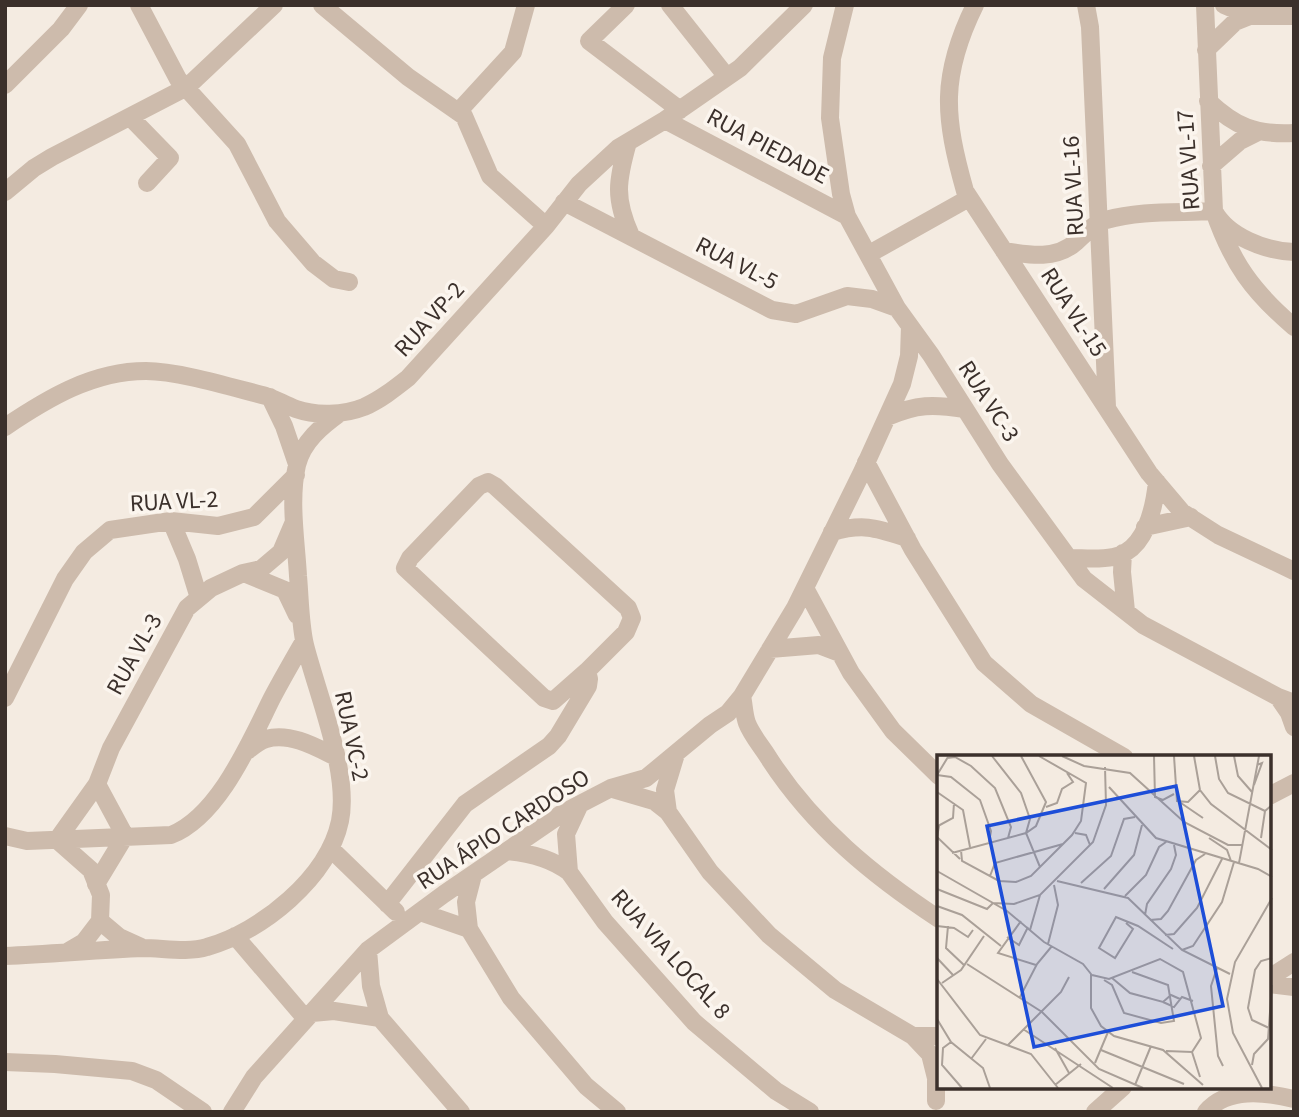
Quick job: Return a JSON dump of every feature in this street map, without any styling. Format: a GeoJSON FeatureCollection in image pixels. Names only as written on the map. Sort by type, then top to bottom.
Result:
{"type":"FeatureCollection","features":[{"type":"Feature","properties":{"kind":"street"},"geometry":{"type":"LineString","coordinates":[[5,85],[61,29],[79,5]]}},
{"type":"Feature","properties":{"kind":"street"},"geometry":{"type":"LineString","coordinates":[[139,5],[178,79],[237,144],[277,221],[313,263],[334,279],[349,282]]}},
{"type":"Feature","properties":{"kind":"street"},"geometry":{"type":"LineString","coordinates":[[5,192],[52,157],[187,87],[274,5]]}},
{"type":"Feature","properties":{"kind":"street"},"geometry":{"type":"LineString","coordinates":[[322,5],[408,77],[464,116],[489,176],[546,226]]}},
{"type":"Feature","properties":{"kind":"street"},"geometry":{"type":"LineString","coordinates":[[458,112],[513,52],[526,5]]}},
{"type":"Feature","properties":{"kind":"street","name":"RUA PIEDADE"},"geometry":{"type":"LineString","coordinates":[[626,5],[589,41],[673,115],[847,216]]}},
{"type":"Feature","properties":{"kind":"street"},"geometry":{"type":"LineString","coordinates":[[670,5],[727,77]]}},
{"type":"Feature","properties":{"kind":"street","name":"RUA VP-2"},"geometry":{"type":"LineString","coordinates":[[5,427],[36,406],[91,378],[147,371],[191,378],[270,397],[297,409],[317,413],[340,413],[363,408],[385,396],[408,378],[546,226],[579,184],[618,148],[673,115],[740,68],[804,5]]}},
{"type":"Feature","properties":{"kind":"street","name":"RUA VC-3"},"geometry":{"type":"LineString","coordinates":[[845,5],[832,58],[830,118],[841,194],[847,216],[897,309],[1000,464],[1084,579],[1143,625],[1286,700]]}},
{"type":"Feature","properties":{"kind":"street","name":"RUA VL-15"},"geometry":{"type":"LineString","coordinates":[[975,5],[961,34],[951,71],[948,98],[953,148],[965,191],[1157,482],[1182,512],[1218,535],[1294,571]]}},
{"type":"Feature","properties":{"kind":"street","name":"RUA VL-16"},"geometry":{"type":"LineString","coordinates":[[1086,5],[1090,27],[1107,407]]}},
{"type":"Feature","properties":{"kind":"street","name":"RUA VL-17"},"geometry":{"type":"LineString","coordinates":[[1205,5],[1214,211],[1224,243],[1245,278],[1294,327]]}},
{"type":"Feature","properties":{"kind":"street"},"geometry":{"type":"LineString","coordinates":[[1224,5],[1250,16]]}},
{"type":"Feature","properties":{"kind":"street"},"geometry":{"type":"LineString","coordinates":[[1206,51],[1235,22],[1250,16],[1294,16]]}},
{"type":"Feature","properties":{"kind":"street"},"geometry":{"type":"LineString","coordinates":[[1208,101],[1226,118],[1258,132],[1294,133]]}},
{"type":"Feature","properties":{"kind":"street"},"geometry":{"type":"LineString","coordinates":[[131,118],[170,158],[147,183]]}},
{"type":"Feature","properties":{"kind":"street"},"geometry":{"type":"LineString","coordinates":[[1211,166],[1240,141],[1258,132]]}},
{"type":"Feature","properties":{"kind":"street"},"geometry":{"type":"LineString","coordinates":[[628,142],[620,171],[618,199],[631,236]]}},
{"type":"Feature","properties":{"kind":"street"},"geometry":{"type":"LineString","coordinates":[[869,254],[970,198]]}},
{"type":"Feature","properties":{"kind":"street","name":"RUA VL-5"},"geometry":{"type":"LineString","coordinates":[[564,202],[772,310],[796,314],[847,296],[872,299],[897,309]]}},
{"type":"Feature","properties":{"kind":"street"},"geometry":{"type":"LineString","coordinates":[[1004,251],[1048,255],[1069,248],[1104,220],[1132,215],[1214,211],[1234,232],[1260,246],[1294,252]]}},
{"type":"Feature","properties":{"kind":"street","name":"RUA ÁPIO CARDOSO"},"geometry":{"type":"LineString","coordinates":[[232,1112],[254,1077],[368,950],[508,851],[580,804],[611,788],[646,778],[728,713],[742,696],[805,588],[866,462],[902,384],[909,356],[910,326]]}},
{"type":"Feature","properties":{"kind":"street"},"geometry":{"type":"LineString","coordinates":[[270,397],[284,426],[297,469]]}},
{"type":"Feature","properties":{"kind":"street"},"geometry":{"type":"LineString","coordinates":[[887,417],[908,408],[933,404],[965,409]]}},
{"type":"Feature","properties":{"kind":"street","name":"RUA VC-2"},"geometry":{"type":"LineString","coordinates":[[5,956],[144,948],[204,948],[235,936],[281,907],[305,884],[331,849],[341,819],[340,786],[336,757],[303,633],[295,521],[297,469],[306,444],[319,428],[340,413]]}},
{"type":"Feature","properties":{"kind":"street"},"geometry":{"type":"LineString","coordinates":[[866,462],[907,538],[984,663],[1031,704],[1120,755]]}},
{"type":"Feature","properties":{"kind":"street","name":"RUA VL-2"},"geometry":{"type":"LineString","coordinates":[[5,698],[65,579],[85,552],[110,530],[171,521],[218,526],[254,517],[297,469]]}},
{"type":"Feature","properties":{"kind":"street"},"geometry":{"type":"LineString","coordinates":[[488,482],[495,486],[628,608],[632,618],[626,632],[587,671],[553,701],[544,698],[405,568],[410,558],[480,486],[488,482]]}},
{"type":"Feature","properties":{"kind":"street"},"geometry":{"type":"LineString","coordinates":[[1069,558],[1115,557],[1130,548],[1146,527],[1157,482]]}},
{"type":"Feature","properties":{"kind":"street"},"geometry":{"type":"LineString","coordinates":[[1146,527],[1191,517]]}},
{"type":"Feature","properties":{"kind":"street"},"geometry":{"type":"LineString","coordinates":[[171,521],[199,598]]}},
{"type":"Feature","properties":{"kind":"street","name":"RUA VL-3"},"geometry":{"type":"LineString","coordinates":[[57,839],[97,784],[111,748],[187,608],[211,588],[243,573],[261,569],[281,552],[295,521]]}},
{"type":"Feature","properties":{"kind":"street"},"geometry":{"type":"LineString","coordinates":[[832,532],[854,526],[877,528],[907,538]]}},
{"type":"Feature","properties":{"kind":"street"},"geometry":{"type":"LineString","coordinates":[[1123,553],[1126,611]]}},
{"type":"Feature","properties":{"kind":"street"},"geometry":{"type":"LineString","coordinates":[[5,836],[27,841],[171,835],[186,829],[197,819],[233,776],[303,633],[285,590],[243,573]]}},
{"type":"Feature","properties":{"kind":"street"},"geometry":{"type":"LineString","coordinates":[[805,588],[851,673],[893,732],[937,774]]}},
{"type":"Feature","properties":{"kind":"street"},"geometry":{"type":"LineString","coordinates":[[770,649],[819,646],[840,653]]}},
{"type":"Feature","properties":{"kind":"street"},"geometry":{"type":"LineString","coordinates":[[387,904],[465,804],[549,746],[558,736],[588,686],[587,671]]}},
{"type":"Feature","properties":{"kind":"street"},"geometry":{"type":"LineString","coordinates":[[742,696],[747,723],[779,774],[835,840],[900,894],[937,918]]}},
{"type":"Feature","properties":{"kind":"street"},"geometry":{"type":"LineString","coordinates":[[1286,700],[1294,727]]}},
{"type":"Feature","properties":{"kind":"street"},"geometry":{"type":"LineString","coordinates":[[710,725],[733,723],[754,735]]}},
{"type":"Feature","properties":{"kind":"street"},"geometry":{"type":"LineString","coordinates":[[244,753],[265,739],[279,738],[306,742],[336,757]]}},
{"type":"Feature","properties":{"kind":"street"},"geometry":{"type":"LineString","coordinates":[[668,812],[666,790],[677,753]]}},
{"type":"Feature","properties":{"kind":"street"},"geometry":{"type":"LineString","coordinates":[[1271,795],[1292,780]]}},
{"type":"Feature","properties":{"kind":"street"},"geometry":{"type":"LineString","coordinates":[[97,784],[125,836]]}},
{"type":"Feature","properties":{"kind":"street"},"geometry":{"type":"LineString","coordinates":[[611,788],[654,801],[668,812],[710,872],[769,935],[835,990],[913,1036],[930,1054],[936,1078],[936,1100]]}},
{"type":"Feature","properties":{"kind":"street"},"geometry":{"type":"LineString","coordinates":[[569,872],[566,834],[580,804]]}},
{"type":"Feature","properties":{"kind":"street"},"geometry":{"type":"LineString","coordinates":[[96,884],[125,836]]}},
{"type":"Feature","properties":{"kind":"street"},"geometry":{"type":"LineString","coordinates":[[57,839],[91,870],[101,895],[100,921],[84,942],[66,953]]}},
{"type":"Feature","properties":{"kind":"street"},"geometry":{"type":"LineString","coordinates":[[331,849],[387,904],[413,917],[469,929]]}},
{"type":"Feature","properties":{"kind":"street","name":"RUA VIA LOCAL 8"},"geometry":{"type":"LineString","coordinates":[[508,851],[527,853],[557,863],[569,872],[606,922],[694,1022],[776,1091],[810,1112]]}},
{"type":"Feature","properties":{"kind":"street"},"geometry":{"type":"LineString","coordinates":[[473,876],[466,902],[469,929],[511,998],[586,1086],[617,1112]]}},
{"type":"Feature","properties":{"kind":"street"},"geometry":{"type":"LineString","coordinates":[[100,921],[119,937],[144,948]]}},
{"type":"Feature","properties":{"kind":"street"},"geometry":{"type":"LineString","coordinates":[[235,936],[309,1016],[334,1011],[380,1018]]}},
{"type":"Feature","properties":{"kind":"street"},"geometry":{"type":"LineString","coordinates":[[368,950],[371,986],[380,1018],[461,1112]]}},
{"type":"Feature","properties":{"kind":"street"},"geometry":{"type":"LineString","coordinates":[[1271,977],[1294,962]]}},
{"type":"Feature","properties":{"kind":"street"},"geometry":{"type":"LineString","coordinates":[[1271,984],[1294,987]]}},
{"type":"Feature","properties":{"kind":"street"},"geometry":{"type":"LineString","coordinates":[[913,1036],[937,1036]]}},
{"type":"Feature","properties":{"kind":"street"},"geometry":{"type":"LineString","coordinates":[[5,1062],[55,1063],[132,1071],[156,1080],[203,1112]]}},
{"type":"Feature","properties":{"kind":"street"},"geometry":{"type":"LineString","coordinates":[[1094,1112],[1108,1089]]}},
{"type":"Feature","properties":{"kind":"street"},"geometry":{"type":"LineString","coordinates":[[1094,1112],[1121,1089]]}},
{"type":"Feature","properties":{"kind":"street"},"geometry":{"type":"LineString","coordinates":[[1206,1112],[1213,1103],[1237,1094],[1258,1091],[1294,1099]]}}]}
